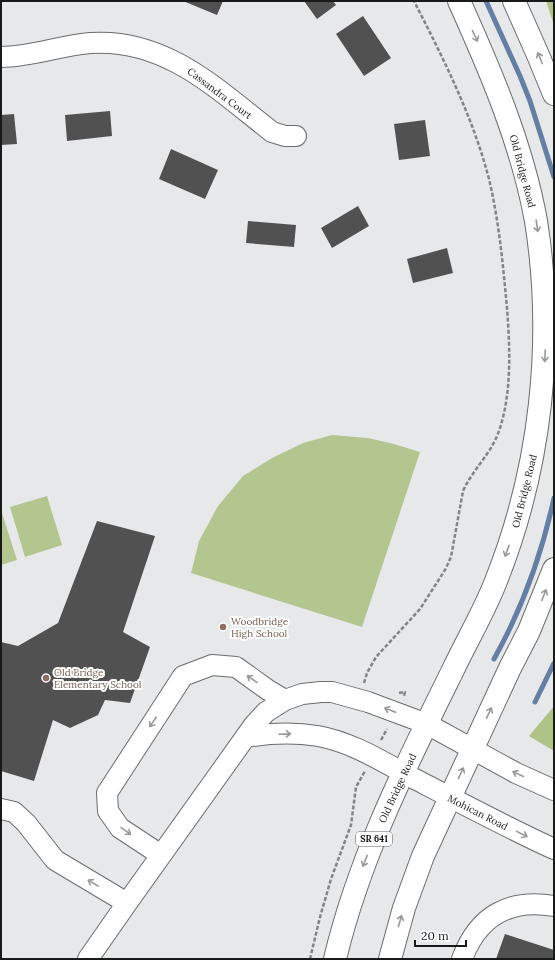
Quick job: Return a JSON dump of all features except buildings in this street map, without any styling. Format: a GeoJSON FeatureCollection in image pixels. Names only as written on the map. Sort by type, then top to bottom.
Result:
{"type":"FeatureCollection","features":[{"type":"Feature","properties":{"kind":"main road","name":"Old Bridge Road"},"geometry":{"type":"LineString","coordinates":[[335,959],[342,930],[363,865],[427,724],[496,582],[513,534],[529,475],[540,414],[544,374],[546,323],[543,272],[536,221],[526,176],[508,118],[487,62],[458,1]]}},
{"type":"Feature","properties":{"kind":"main road"},"geometry":{"type":"LineString","coordinates":[[514,1],[554,94]]}},
{"type":"Feature","properties":{"kind":"main road"},"geometry":{"type":"LineString","coordinates":[[390,959],[404,908],[420,864],[529,631],[554,569]]}},
{"type":"Feature","properties":{"kind":"street","name":"Cassandra Court"},"geometry":{"type":"LineString","coordinates":[[1,57],[32,54],[67,46],[93,43],[119,44],[144,49],[169,58],[192,70],[272,132],[285,136],[296,136]]}},
{"type":"Feature","properties":{"kind":"street"},"geometry":{"type":"LineString","coordinates":[[161,855],[120,828],[108,811],[107,793],[183,676],[212,665],[236,667],[268,690],[285,700]]}},
{"type":"Feature","properties":{"kind":"street"},"geometry":{"type":"LineString","coordinates":[[88,959],[126,903],[254,725],[266,712],[285,700],[302,694],[332,692],[368,702],[396,703],[427,724],[516,773],[554,790]]}},
{"type":"Feature","properties":{"kind":"street","name":"Mohican Road"},"geometry":{"type":"LineString","coordinates":[[246,738],[267,734],[293,733],[319,736],[345,743],[522,835],[554,849]]}},
{"type":"Feature","properties":{"kind":"street"},"geometry":{"type":"LineString","coordinates":[[1,809],[14,812],[26,823],[55,860],[126,903]]}},
{"type":"Feature","properties":{"kind":"street"},"geometry":{"type":"LineString","coordinates":[[462,959],[466,946],[476,931],[488,919],[504,909],[521,904],[539,903],[554,906]]}},
{"type":"Feature","properties":{"kind":"path"},"geometry":{"type":"LineString","coordinates":[[369,685],[364,683],[365,679],[376,657],[420,609],[449,563],[463,491],[469,480],[486,458],[499,431],[508,383],[508,327],[504,276],[489,180],[480,148],[467,115],[414,1]]}},
{"type":"Feature","properties":{"kind":"path"},"geometry":{"type":"LineString","coordinates":[[310,959],[331,879],[352,825],[356,787],[396,703]]}},
{"type":"Feature","properties":{"kind":"green space"},"geometry":{"type":"Polygon","coordinates":[[[546,1],[554,1],[554,25],[546,1]]]}},
{"type":"Feature","properties":{"kind":"green space"},"geometry":{"type":"Polygon","coordinates":[[[332,435],[368,438],[420,452],[362,627],[191,573],[199,541],[218,506],[243,476],[272,458],[303,443],[332,435]]]}},
{"type":"Feature","properties":{"kind":"green space"},"geometry":{"type":"Polygon","coordinates":[[[47,496],[62,545],[25,557],[10,507],[47,496]]]}},
{"type":"Feature","properties":{"kind":"green space"},"geometry":{"type":"Polygon","coordinates":[[[1,510],[17,560],[1,565],[1,510]]]}},
{"type":"Feature","properties":{"kind":"green space"},"geometry":{"type":"Polygon","coordinates":[[[554,706],[554,751],[529,736],[554,706]]]}},
{"type":"Feature","properties":{"kind":"waterway"},"geometry":{"type":"LineString","coordinates":[[486,1],[530,101],[554,177]]}},
{"type":"Feature","properties":{"kind":"waterway"},"geometry":{"type":"LineString","coordinates":[[494,659],[514,620],[530,580],[544,539],[554,498]]}},
{"type":"Feature","properties":{"kind":"waterway"},"geometry":{"type":"LineString","coordinates":[[535,702],[554,663]]}},
{"type":"Feature","properties":{"kind":"place","name":"Woodbridge High School"},"geometry":{"type":"Point","coordinates":[223,627]}},
{"type":"Feature","properties":{"kind":"place","name":"Old Bridge Elementary School"},"geometry":{"type":"Point","coordinates":[46,678]}}]}
